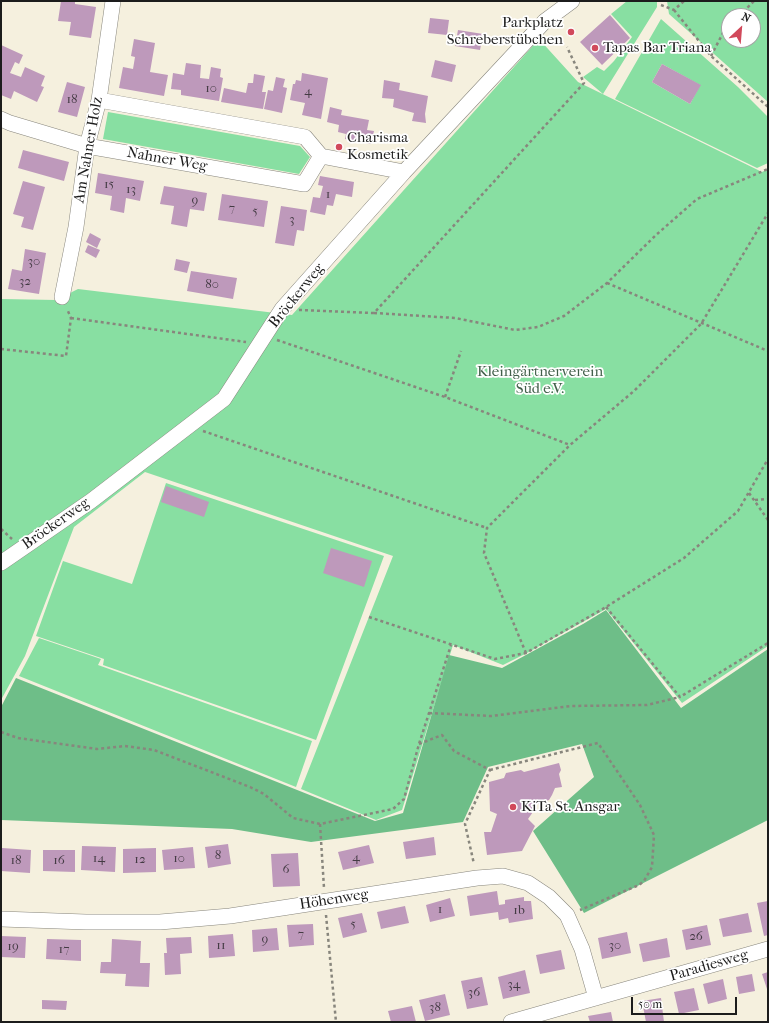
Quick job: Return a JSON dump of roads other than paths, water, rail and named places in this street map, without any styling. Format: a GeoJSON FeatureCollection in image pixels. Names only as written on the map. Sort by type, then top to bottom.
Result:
{"type":"FeatureCollection","features":[{"type":"Feature","properties":{"kind":"street","name":"Am Nahner Holz"},"geometry":{"type":"LineString","coordinates":[[62,297],[76,227],[87,146],[99,100],[114,1]]}},
{"type":"Feature","properties":{"kind":"street","name":"Bröckerweg"},"geometry":{"type":"LineString","coordinates":[[1,563],[91,501],[224,399],[282,309],[404,172],[545,21],[572,1]]}},
{"type":"Feature","properties":{"kind":"street"},"geometry":{"type":"LineString","coordinates":[[99,100],[305,137],[321,156],[404,172]]}},
{"type":"Feature","properties":{"kind":"street","name":"Nahner Weg"},"geometry":{"type":"LineString","coordinates":[[1,119],[87,146],[304,184],[321,156]]}},
{"type":"Feature","properties":{"kind":"street","name":"Höhenweg"},"geometry":{"type":"LineString","coordinates":[[1,919],[86,922],[160,922],[230,916],[477,878],[503,876],[528,883],[549,897],[567,916],[582,949],[596,998]]}},
{"type":"Feature","properties":{"kind":"street","name":"Paradiesweg"},"geometry":{"type":"LineString","coordinates":[[511,1022],[534,1019],[596,998],[768,949]]}},
{"type":"Feature","properties":{"kind":"place","name":"Parkplatz Schreberstübchen"},"geometry":{"type":"Point","coordinates":[571,32]}},
{"type":"Feature","properties":{"kind":"place","name":"Tapas Bar Triana"},"geometry":{"type":"Point","coordinates":[595,48]}},
{"type":"Feature","properties":{"kind":"place","name":"Charisma Kosmetik"},"geometry":{"type":"Point","coordinates":[339,147]}},
{"type":"Feature","properties":{"kind":"place","name":"KiTa St. Ansgar"},"geometry":{"type":"Point","coordinates":[513,807]}},
{"type":"Feature","properties":{"kind":"park label","name":"Kleingärtnerverein Süd e.V."},"geometry":{"type":"Point","coordinates":[540,380]}}]}
